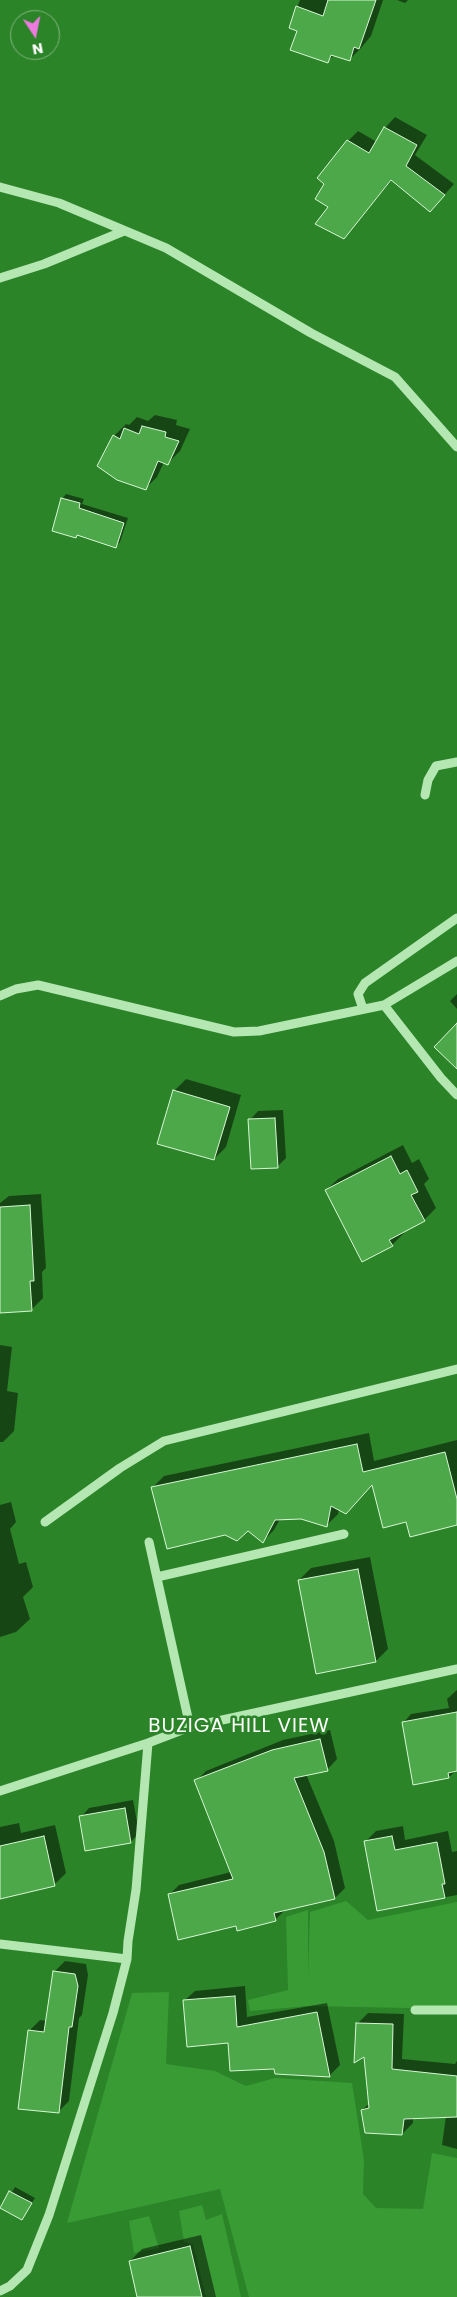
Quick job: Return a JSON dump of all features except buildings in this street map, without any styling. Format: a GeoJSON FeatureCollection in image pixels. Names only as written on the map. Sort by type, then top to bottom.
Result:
{"type":"FeatureCollection","features":[{"type":"Feature","properties":{"kind":"street"},"geometry":{"type":"LineString","coordinates":[[0,188],[58,203],[166,248],[311,333],[395,377],[457,447]]}},
{"type":"Feature","properties":{"kind":"street"},"geometry":{"type":"LineString","coordinates":[[0,278],[44,264],[124,231]]}},
{"type":"Feature","properties":{"kind":"street"},"geometry":{"type":"LineString","coordinates":[[425,795],[428,780],[436,766],[457,762]]}},
{"type":"Feature","properties":{"kind":"street"},"geometry":{"type":"LineString","coordinates":[[363,1009],[358,994],[365,983],[457,918]]}},
{"type":"Feature","properties":{"kind":"street"},"geometry":{"type":"LineString","coordinates":[[0,996],[16,989],[38,985],[234,1032],[259,1031],[384,1005],[457,961]]}},
{"type":"Feature","properties":{"kind":"street"},"geometry":{"type":"LineString","coordinates":[[384,1005],[441,1078],[457,1095]]}},
{"type":"Feature","properties":{"kind":"street"},"geometry":{"type":"LineString","coordinates":[[45,1522],[120,1468],[164,1441],[457,1369]]}},
{"type":"Feature","properties":{"kind":"street"},"geometry":{"type":"LineString","coordinates":[[157,1577],[344,1534]]}},
{"type":"Feature","properties":{"kind":"street"},"geometry":{"type":"LineString","coordinates":[[149,1542],[190,1727]]}},
{"type":"Feature","properties":{"kind":"street"},"geometry":{"type":"LineString","coordinates":[[0,1791],[148,1743],[190,1727],[457,1669]]}},
{"type":"Feature","properties":{"kind":"street"},"geometry":{"type":"LineString","coordinates":[[0,2291],[10,2286],[26,2270],[49,2215],[113,2012],[127,1959],[136,1890],[148,1743]]}},
{"type":"Feature","properties":{"kind":"street"},"geometry":{"type":"LineString","coordinates":[[0,1944],[127,1959]]}},
{"type":"Feature","properties":{"kind":"street"},"geometry":{"type":"LineString","coordinates":[[415,2010],[457,2010]]}},
{"type":"Feature","properties":{"kind":"green space"},"geometry":{"type":"Polygon","coordinates":[[[346,1901],[368,1920],[457,1902],[457,2009],[308,2006],[250,2011],[248,2000],[288,1990],[286,1917],[308,1910],[308,1978],[310,1912],[346,1901]]]}},
{"type":"Feature","properties":{"kind":"green space"},"geometry":{"type":"Polygon","coordinates":[[[169,1992],[166,2064],[215,2071],[246,2086],[275,2078],[352,2083],[364,2160],[363,2194],[376,2208],[423,2209],[432,2153],[457,2158],[457,2297],[249,2297],[220,2189],[67,2223],[132,1993],[169,1992]]]}},
{"type":"Feature","properties":{"kind":"green space"},"geometry":{"type":"Polygon","coordinates":[[[202,2205],[206,2220],[222,2214],[241,2297],[206,2297],[193,2244],[184,2242],[179,2211],[202,2205]]]}},
{"type":"Feature","properties":{"kind":"green space"},"geometry":{"type":"Polygon","coordinates":[[[149,2216],[159,2248],[134,2253],[129,2221],[149,2216]]]}},
{"type":"Feature","properties":{"kind":"district","name":"BUZIGA HILL VIEW"},"geometry":{"type":"Point","coordinates":[239,1727]}}]}
